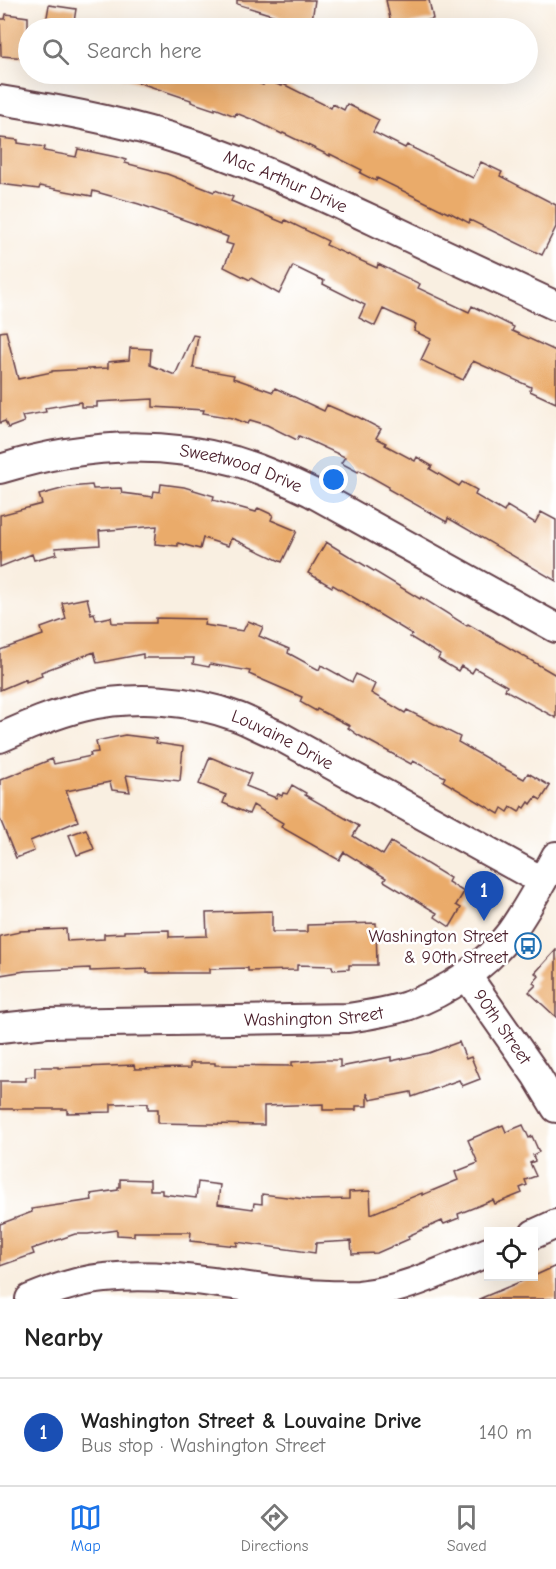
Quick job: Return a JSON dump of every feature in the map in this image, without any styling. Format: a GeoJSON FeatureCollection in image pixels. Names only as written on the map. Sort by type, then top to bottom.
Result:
{"type":"FeatureCollection","features":[{"type":"Feature","properties":{"kind":"street","name":"Mac Arthur Drive"},"geometry":{"type":"LineString","coordinates":[[0,100],[57,109],[124,124],[242,161],[556,306]]}},
{"type":"Feature","properties":{"kind":"street","name":"Sweetwood Drive"},"geometry":{"type":"LineString","coordinates":[[0,469],[65,452],[105,448],[159,448],[190,451],[234,461],[274,475],[311,492],[556,628]]}},
{"type":"Feature","properties":{"kind":"street","name":"Louvaine Drive"},"geometry":{"type":"LineString","coordinates":[[0,738],[83,707],[119,701],[162,701],[200,706],[238,717],[276,734],[542,881]]}},
{"type":"Feature","properties":{"kind":"street","name":"Washington Street"},"geometry":{"type":"LineString","coordinates":[[0,1028],[47,1023],[348,1018],[408,1006],[467,976],[489,956],[510,933],[556,856]]}},
{"type":"Feature","properties":{"kind":"street","name":"90th Street"},"geometry":{"type":"LineString","coordinates":[[467,976],[536,1075],[556,1108]]}},
{"type":"Feature","properties":{"kind":"street"},"geometry":{"type":"LineString","coordinates":[[538,1232],[556,1224]]}},
{"type":"Feature","properties":{"kind":"street"},"geometry":{"type":"LineString","coordinates":[[30,1299],[70,1284],[104,1278],[135,1276],[294,1295],[360,1297],[415,1282],[484,1254]]}},
{"type":"Feature","properties":{"kind":"building"},"geometry":{"type":"Polygon","coordinates":[[[237,0],[315,0],[312,18],[282,18],[237,4],[237,0]]]}},
{"type":"Feature","properties":{"kind":"building"},"geometry":{"type":"Polygon","coordinates":[[[386,0],[429,0],[433,18],[390,18],[386,0]]]}},
{"type":"Feature","properties":{"kind":"building"},"geometry":{"type":"Polygon","coordinates":[[[49,5],[76,9],[75,18],[47,18],[49,5]]]}},
{"type":"Feature","properties":{"kind":"building"},"geometry":{"type":"Polygon","coordinates":[[[6,14],[28,17],[18,18],[18,57],[1,56],[0,19],[5,19],[6,14]]]}},
{"type":"Feature","properties":{"kind":"building"},"geometry":{"type":"Polygon","coordinates":[[[143,84],[276,84],[282,86],[283,84],[331,108],[333,104],[344,110],[347,104],[379,120],[373,132],[405,148],[407,145],[473,178],[481,162],[502,172],[500,176],[556,205],[556,227],[542,255],[470,220],[469,223],[377,178],[376,181],[360,173],[362,170],[330,154],[330,156],[256,121],[236,113],[235,116],[215,108],[215,110],[191,102],[191,100],[143,84]]]}},
{"type":"Feature","properties":{"kind":"building"},"geometry":{"type":"Polygon","coordinates":[[[0,138],[18,140],[18,143],[45,147],[44,151],[76,157],[78,149],[116,157],[126,160],[125,163],[167,174],[214,192],[215,190],[233,197],[231,201],[284,223],[285,220],[328,241],[326,245],[377,268],[378,264],[420,284],[418,288],[469,312],[472,306],[514,327],[512,331],[556,351],[556,403],[530,391],[531,387],[473,361],[463,380],[421,360],[431,339],[414,331],[416,324],[383,309],[375,326],[359,318],[365,305],[293,266],[279,294],[251,278],[250,280],[224,267],[233,245],[226,243],[228,237],[193,223],[93,191],[92,196],[40,186],[39,189],[0,184],[0,138]]]}},
{"type":"Feature","properties":{"kind":"building"},"geometry":{"type":"Polygon","coordinates":[[[6,331],[18,379],[52,371],[108,368],[108,362],[129,360],[130,348],[151,349],[150,365],[175,375],[193,335],[198,336],[193,368],[234,375],[233,378],[273,392],[275,388],[324,411],[327,405],[356,416],[381,429],[376,438],[386,443],[385,445],[415,461],[417,457],[432,466],[430,469],[459,486],[462,482],[477,490],[475,495],[504,512],[507,506],[535,523],[541,512],[556,520],[556,581],[448,518],[447,522],[359,470],[358,472],[341,463],[345,457],[299,436],[297,440],[267,425],[250,420],[248,424],[233,418],[203,413],[204,410],[153,407],[153,399],[97,402],[97,407],[81,407],[81,402],[45,408],[46,412],[22,416],[24,422],[8,428],[5,421],[0,423],[0,332],[6,331]]]}},
{"type":"Feature","properties":{"kind":"building"},"geometry":{"type":"Polygon","coordinates":[[[161,484],[184,487],[214,496],[213,500],[256,512],[258,508],[273,515],[271,520],[297,531],[282,562],[231,538],[228,546],[203,538],[200,549],[178,543],[178,546],[155,544],[157,526],[99,531],[100,545],[55,548],[57,554],[34,560],[32,554],[0,567],[0,515],[42,504],[39,495],[69,487],[92,485],[93,489],[121,488],[122,493],[153,497],[154,491],[160,492],[161,484]]]}},
{"type":"Feature","properties":{"kind":"building"},"geometry":{"type":"Polygon","coordinates":[[[326,542],[420,599],[421,597],[467,626],[468,624],[556,675],[556,718],[505,690],[507,686],[475,668],[472,673],[461,666],[458,671],[438,659],[440,655],[410,637],[412,634],[333,585],[332,587],[308,573],[326,542]]]}},
{"type":"Feature","properties":{"kind":"building"},"geometry":{"type":"Polygon","coordinates":[[[87,598],[91,614],[94,613],[96,620],[111,617],[112,623],[156,623],[156,618],[205,619],[204,625],[243,631],[248,621],[263,627],[259,636],[289,649],[288,653],[319,670],[321,665],[352,682],[356,674],[375,684],[371,693],[405,713],[407,710],[460,737],[458,742],[524,779],[528,773],[550,786],[541,800],[536,797],[525,808],[522,806],[519,812],[511,807],[508,812],[502,808],[499,814],[443,781],[445,777],[413,761],[411,764],[358,735],[348,728],[350,726],[300,702],[302,697],[249,674],[250,671],[210,664],[209,667],[193,664],[194,658],[143,658],[143,654],[97,663],[94,652],[41,672],[42,676],[26,682],[26,679],[0,690],[0,650],[43,635],[41,628],[66,619],[62,603],[87,598]]]}},
{"type":"Feature","properties":{"kind":"building"},"geometry":{"type":"Polygon","coordinates":[[[125,735],[157,739],[156,743],[183,747],[180,781],[126,775],[130,792],[112,790],[110,782],[66,791],[78,821],[30,841],[34,851],[16,858],[0,819],[0,780],[52,759],[54,764],[91,756],[90,753],[98,752],[96,741],[125,735]]]}},
{"type":"Feature","properties":{"kind":"building"},"geometry":{"type":"Polygon","coordinates":[[[210,757],[251,774],[246,786],[276,798],[278,794],[282,796],[283,793],[287,794],[292,785],[359,826],[353,836],[383,855],[391,842],[450,878],[448,882],[464,892],[456,905],[461,908],[450,927],[435,917],[437,913],[384,881],[386,878],[344,852],[339,860],[281,827],[283,823],[253,805],[249,814],[223,803],[226,795],[199,784],[210,757]]]}},
{"type":"Feature","properties":{"kind":"building"},"geometry":{"type":"Polygon","coordinates":[[[86,829],[94,849],[77,855],[69,835],[86,829]]]}},
{"type":"Feature","properties":{"kind":"building"},"geometry":{"type":"Polygon","coordinates":[[[272,911],[272,932],[307,932],[307,925],[376,923],[377,965],[349,965],[349,969],[333,970],[332,966],[297,965],[297,970],[210,969],[210,973],[147,973],[147,969],[90,971],[90,968],[25,971],[0,975],[0,936],[20,931],[66,929],[67,941],[104,939],[104,934],[124,933],[124,931],[169,930],[169,937],[207,936],[206,913],[272,911]]]}},
{"type":"Feature","properties":{"kind":"building"},"geometry":{"type":"Polygon","coordinates":[[[556,950],[556,1017],[529,992],[536,985],[533,983],[539,976],[535,973],[556,950]]]}},
{"type":"Feature","properties":{"kind":"building"},"geometry":{"type":"Polygon","coordinates":[[[459,1042],[466,1059],[471,1057],[480,1079],[462,1086],[459,1080],[412,1097],[411,1092],[370,1100],[367,1093],[367,1106],[356,1106],[356,1110],[323,1110],[323,1104],[264,1106],[264,1125],[158,1123],[158,1109],[148,1109],[148,1103],[111,1104],[111,1112],[67,1113],[67,1109],[0,1109],[0,1081],[26,1081],[26,1077],[35,1076],[35,1067],[134,1065],[135,1069],[190,1068],[190,1063],[292,1066],[292,1062],[340,1060],[340,1067],[391,1057],[391,1061],[429,1053],[459,1042]]]}},
{"type":"Feature","properties":{"kind":"building"},"geometry":{"type":"Polygon","coordinates":[[[503,1125],[506,1132],[523,1125],[529,1138],[532,1136],[539,1152],[533,1155],[535,1161],[530,1163],[536,1176],[525,1180],[527,1185],[520,1188],[522,1193],[495,1204],[493,1200],[458,1214],[459,1218],[444,1224],[442,1221],[377,1253],[352,1254],[351,1241],[316,1243],[315,1253],[237,1242],[237,1246],[190,1241],[191,1232],[134,1232],[134,1236],[117,1235],[117,1230],[75,1234],[32,1249],[34,1254],[0,1266],[0,1224],[32,1212],[31,1209],[92,1200],[91,1194],[118,1190],[120,1179],[150,1180],[150,1190],[162,1190],[162,1194],[196,1198],[198,1182],[220,1185],[218,1204],[253,1209],[254,1203],[262,1204],[262,1194],[312,1200],[349,1199],[349,1192],[370,1191],[371,1214],[458,1180],[455,1172],[478,1163],[468,1140],[503,1125]]]}},
{"type":"Feature","properties":{"kind":"building"},"geometry":{"type":"Polygon","coordinates":[[[556,1266],[556,1299],[479,1299],[522,1281],[538,1281],[538,1274],[556,1266]]]}},
{"type":"Feature","properties":{"kind":"place","name":"Washington Street & Louvaine Drive"},"geometry":{"type":"Point","coordinates":[484,921]}},
{"type":"Feature","properties":{"kind":"place","name":"Washington Street & 90th Street"},"geometry":{"type":"Point","coordinates":[528,946]}}]}
